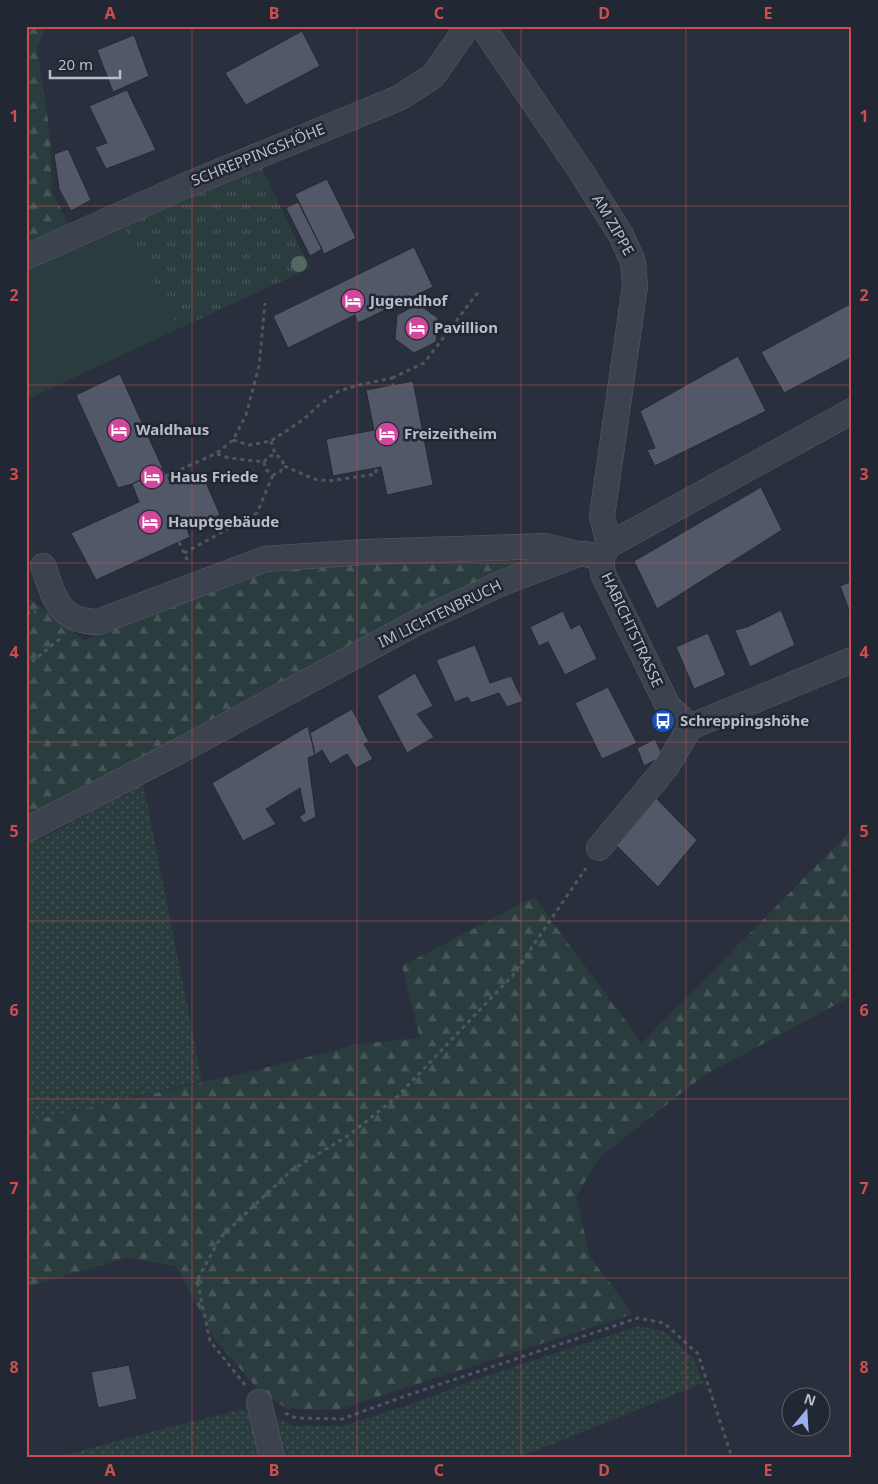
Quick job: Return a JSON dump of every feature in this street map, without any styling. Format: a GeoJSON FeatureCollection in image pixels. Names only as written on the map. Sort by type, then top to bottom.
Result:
{"type":"FeatureCollection","features":[{"type":"Feature","properties":{"kind":"street","name":"SCHREPPINGSHÖHE"},"geometry":{"type":"LineString","coordinates":[[26,257],[182,186],[399,98],[433,76],[468,26]]}},
{"type":"Feature","properties":{"kind":"street","name":"AM ZIPPE"},"geometry":{"type":"LineString","coordinates":[[482,26],[580,170],[621,235],[633,262],[635,286],[596,552]]}},
{"type":"Feature","properties":{"kind":"street","name":"IM LICHTENBRUCH"},"geometry":{"type":"LineString","coordinates":[[26,830],[170,756],[414,624],[502,583],[596,552],[852,412]]}},
{"type":"Feature","properties":{"kind":"street"},"geometry":{"type":"LineString","coordinates":[[43,566],[62,610],[83,622],[98,622],[266,559],[365,552],[546,546],[596,552]]}},
{"type":"Feature","properties":{"kind":"street","name":"HABICHTSTRASSE"},"geometry":{"type":"LineString","coordinates":[[596,552],[603,574],[668,706],[690,727]]}},
{"type":"Feature","properties":{"kind":"street"},"geometry":{"type":"LineString","coordinates":[[599,848],[667,766],[690,727],[852,660]]}},
{"type":"Feature","properties":{"kind":"street"},"geometry":{"type":"LineString","coordinates":[[259,1402],[272,1458]]}},
{"type":"Feature","properties":{"kind":"path"},"geometry":{"type":"LineString","coordinates":[[233,440],[249,445],[271,441],[339,392],[359,385],[392,378],[424,363],[479,291]]}},
{"type":"Feature","properties":{"kind":"path"},"geometry":{"type":"LineString","coordinates":[[166,476],[217,453],[233,440],[246,415],[260,366],[265,303]]}},
{"type":"Feature","properties":{"kind":"path"},"geometry":{"type":"LineString","coordinates":[[392,378],[393,385]]}},
{"type":"Feature","properties":{"kind":"path"},"geometry":{"type":"LineString","coordinates":[[184,552],[257,514],[273,475],[280,472],[284,466],[282,459],[276,454],[271,441]]}},
{"type":"Feature","properties":{"kind":"path"},"geometry":{"type":"LineString","coordinates":[[217,453],[229,458],[264,462]]}},
{"type":"Feature","properties":{"kind":"path"},"geometry":{"type":"LineString","coordinates":[[273,475],[265,469],[264,462],[268,457],[276,454]]}},
{"type":"Feature","properties":{"kind":"path"},"geometry":{"type":"LineString","coordinates":[[284,466],[314,479],[328,482],[376,474],[376,468]]}},
{"type":"Feature","properties":{"kind":"path"},"geometry":{"type":"LineString","coordinates":[[26,667],[62,637]]}},
{"type":"Feature","properties":{"kind":"path"},"geometry":{"type":"LineString","coordinates":[[599,848],[513,975],[398,1096],[350,1135],[292,1170],[220,1237],[197,1280],[210,1341],[259,1402],[296,1418],[342,1418],[638,1318],[664,1323],[698,1354],[732,1458]]}},
{"type":"Feature","properties":{"kind":"green space"},"geometry":{"type":"Polygon","coordinates":[[[26,26],[46,26],[37,48],[50,134],[52,191],[70,228],[26,246],[26,26]]]}},
{"type":"Feature","properties":{"kind":"green space"},"geometry":{"type":"Polygon","coordinates":[[[259,162],[310,268],[178,329],[121,222],[259,162]]]}},
{"type":"Feature","properties":{"kind":"green space"},"geometry":{"type":"Polygon","coordinates":[[[121,222],[178,329],[26,400],[26,263],[121,222]]]}},
{"type":"Feature","properties":{"kind":"green space"},"geometry":{"type":"Polygon","coordinates":[[[545,552],[26,820],[26,596],[84,640],[215,585],[268,567],[545,552]]]}},
{"type":"Feature","properties":{"kind":"green space"},"geometry":{"type":"Polygon","coordinates":[[[143,783],[202,1081],[26,1122],[26,843],[45,837],[143,783]]]}},
{"type":"Feature","properties":{"kind":"green space"},"geometry":{"type":"Polygon","coordinates":[[[852,829],[852,996],[703,1076],[599,1158],[576,1197],[590,1257],[633,1314],[337,1410],[288,1409],[260,1392],[216,1341],[176,1266],[127,1258],[26,1287],[26,1122],[252,1071],[359,1044],[420,1038],[402,966],[534,897],[642,1043],[852,829]]]}},
{"type":"Feature","properties":{"kind":"green space"},"geometry":{"type":"Polygon","coordinates":[[[639,1326],[664,1331],[694,1358],[703,1383],[518,1458],[278,1458],[273,1417],[294,1426],[343,1426],[405,1406],[483,1377],[639,1326]]]}},
{"type":"Feature","properties":{"kind":"green space"},"geometry":{"type":"Polygon","coordinates":[[[240,1410],[254,1414],[265,1458],[54,1458],[181,1424],[240,1410]]]}},
{"type":"Feature","properties":{"kind":"building"},"geometry":{"type":"Polygon","coordinates":[[[302,31],[320,66],[246,105],[225,73],[302,31]]]}},
{"type":"Feature","properties":{"kind":"building"},"geometry":{"type":"Polygon","coordinates":[[[134,35],[149,76],[113,92],[97,50],[134,35]]]}},
{"type":"Feature","properties":{"kind":"building"},"geometry":{"type":"Polygon","coordinates":[[[127,90],[156,150],[106,169],[95,147],[107,143],[89,106],[127,90]]]}},
{"type":"Feature","properties":{"kind":"building"},"geometry":{"type":"Polygon","coordinates":[[[68,149],[91,200],[71,211],[59,189],[54,154],[68,149]]]}},
{"type":"Feature","properties":{"kind":"building"},"geometry":{"type":"Polygon","coordinates":[[[327,179],[356,238],[324,254],[295,194],[327,179]]]}},
{"type":"Feature","properties":{"kind":"building"},"geometry":{"type":"Polygon","coordinates":[[[298,202],[322,249],[310,256],[286,208],[298,202]]]}},
{"type":"Feature","properties":{"kind":"building","name":"Jugendhof"},"geometry":{"type":"Polygon","coordinates":[[[414,247],[433,287],[358,323],[355,315],[288,348],[273,316],[414,247]]]}},
{"type":"Feature","properties":{"kind":"building"},"geometry":{"type":"Polygon","coordinates":[[[852,303],[852,357],[784,393],[761,352],[852,303]]]}},
{"type":"Feature","properties":{"kind":"building","name":"Pavillion"},"geometry":{"type":"Polygon","coordinates":[[[418,304],[438,318],[436,342],[414,353],[395,339],[397,315],[418,304]]]}},
{"type":"Feature","properties":{"kind":"building"},"geometry":{"type":"Polygon","coordinates":[[[738,356],[766,411],[655,466],[647,450],[655,448],[640,411],[738,356]]]}},
{"type":"Feature","properties":{"kind":"building","name":"Waldhaus"},"geometry":{"type":"Polygon","coordinates":[[[120,374],[163,469],[132,484],[118,488],[76,395],[120,374]]]}},
{"type":"Feature","properties":{"kind":"building","name":"Freizeitheim"},"geometry":{"type":"Polygon","coordinates":[[[413,381],[433,485],[387,495],[381,467],[333,476],[326,439],[374,430],[366,390],[413,381]]]}},
{"type":"Feature","properties":{"kind":"building","name":"Hauptgebäude"},"geometry":{"type":"Polygon","coordinates":[[[163,469],[171,483],[202,473],[220,515],[187,529],[190,537],[96,580],[71,533],[139,502],[132,484],[163,469]]]}},
{"type":"Feature","properties":{"kind":"building"},"geometry":{"type":"Polygon","coordinates":[[[761,487],[782,530],[657,609],[634,561],[761,487]]]}},
{"type":"Feature","properties":{"kind":"building"},"geometry":{"type":"Polygon","coordinates":[[[852,581],[852,618],[840,586],[852,581]]]}},
{"type":"Feature","properties":{"kind":"building"},"geometry":{"type":"Polygon","coordinates":[[[781,610],[795,645],[750,667],[735,630],[747,627],[781,610]]]}},
{"type":"Feature","properties":{"kind":"building"},"geometry":{"type":"Polygon","coordinates":[[[563,611],[571,629],[580,624],[597,659],[565,675],[548,642],[539,646],[530,627],[563,611]]]}},
{"type":"Feature","properties":{"kind":"building"},"geometry":{"type":"Polygon","coordinates":[[[708,633],[726,675],[694,689],[676,647],[708,633]]]}},
{"type":"Feature","properties":{"kind":"building"},"geometry":{"type":"Polygon","coordinates":[[[475,645],[490,683],[511,676],[523,701],[507,707],[499,693],[471,703],[468,697],[455,702],[436,660],[475,645]]]}},
{"type":"Feature","properties":{"kind":"building"},"geometry":{"type":"Polygon","coordinates":[[[415,673],[433,706],[417,714],[434,737],[407,753],[377,696],[415,673]]]}},
{"type":"Feature","properties":{"kind":"building"},"geometry":{"type":"Polygon","coordinates":[[[608,687],[637,743],[602,759],[575,703],[608,687]]]}},
{"type":"Feature","properties":{"kind":"building"},"geometry":{"type":"Polygon","coordinates":[[[352,709],[369,742],[364,744],[373,759],[356,768],[347,754],[330,764],[322,750],[315,755],[310,733],[352,709]]]}},
{"type":"Feature","properties":{"kind":"building"},"geometry":{"type":"Polygon","coordinates":[[[308,726],[315,755],[308,758],[316,817],[304,823],[299,817],[305,813],[300,788],[266,809],[276,824],[243,841],[212,783],[308,726]]]}},
{"type":"Feature","properties":{"kind":"building"},"geometry":{"type":"Polygon","coordinates":[[[655,739],[663,756],[644,766],[637,748],[655,739]]]}},
{"type":"Feature","properties":{"kind":"building"},"geometry":{"type":"Polygon","coordinates":[[[655,797],[697,840],[658,887],[614,843],[655,797]]]}},
{"type":"Feature","properties":{"kind":"building"},"geometry":{"type":"Polygon","coordinates":[[[129,1365],[137,1399],[98,1408],[91,1372],[129,1365]]]}},
{"type":"Feature","properties":{"kind":"place","name":"Jugendhof"},"geometry":{"type":"Point","coordinates":[353,301]}},
{"type":"Feature","properties":{"kind":"place","name":"Pavillion"},"geometry":{"type":"Point","coordinates":[417,328]}},
{"type":"Feature","properties":{"kind":"place","name":"Waldhaus"},"geometry":{"type":"Point","coordinates":[119,430]}},
{"type":"Feature","properties":{"kind":"place","name":"Freizeitheim"},"geometry":{"type":"Point","coordinates":[387,434]}},
{"type":"Feature","properties":{"kind":"place","name":"Haus Friede"},"geometry":{"type":"Point","coordinates":[152,477]}},
{"type":"Feature","properties":{"kind":"place","name":"Hauptgebäude"},"geometry":{"type":"Point","coordinates":[150,522]}},
{"type":"Feature","properties":{"kind":"place","name":"Schreppingshöhe"},"geometry":{"type":"Point","coordinates":[663,721]}}]}
